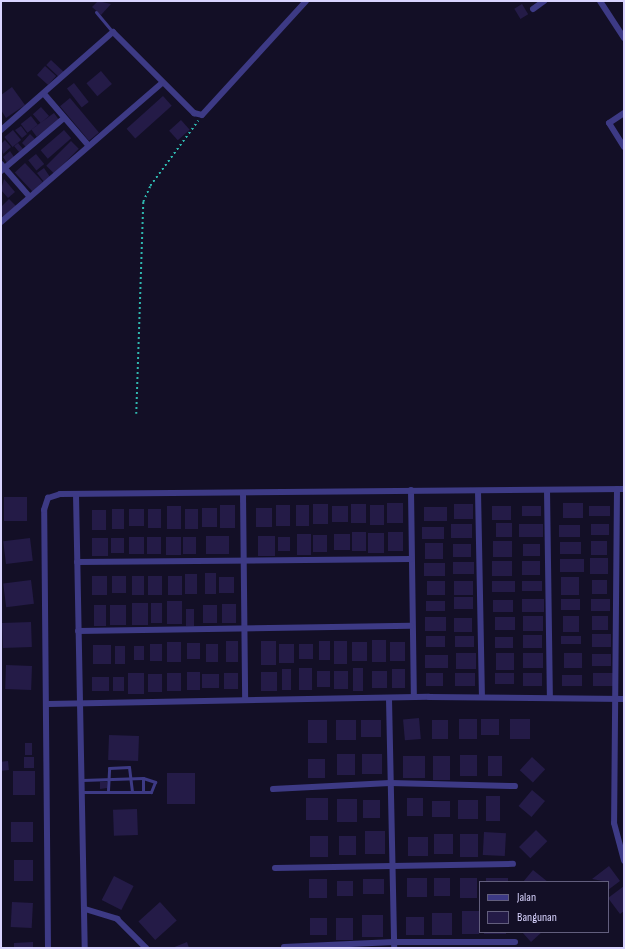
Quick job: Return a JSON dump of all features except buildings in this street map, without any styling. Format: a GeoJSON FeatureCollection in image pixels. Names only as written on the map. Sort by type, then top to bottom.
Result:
{"type":"FeatureCollection","features":[{"type":"Feature","properties":{"kind":"street"},"geometry":{"type":"LineString","coordinates":[[1,130],[45,95],[113,32],[162,83],[194,113],[202,115],[306,1]]}},
{"type":"Feature","properties":{"kind":"street"},"geometry":{"type":"LineString","coordinates":[[534,9],[544,1]]}},
{"type":"Feature","properties":{"kind":"street"},"geometry":{"type":"LineString","coordinates":[[600,1],[624,38]]}},
{"type":"Feature","properties":{"kind":"street"},"geometry":{"type":"LineString","coordinates":[[1,222],[88,145],[162,83]]}},
{"type":"Feature","properties":{"kind":"street"},"geometry":{"type":"LineString","coordinates":[[45,95],[88,145]]}},
{"type":"Feature","properties":{"kind":"street"},"geometry":{"type":"LineString","coordinates":[[624,113],[609,123],[624,146]]}},
{"type":"Feature","properties":{"kind":"street"},"geometry":{"type":"LineString","coordinates":[[29,196],[2,167],[64,118]]}},
{"type":"Feature","properties":{"kind":"street"},"geometry":{"type":"LineString","coordinates":[[617,489],[614,823],[624,861]]}},
{"type":"Feature","properties":{"kind":"street"},"geometry":{"type":"LineString","coordinates":[[48,948],[46,501],[52,496],[76,494],[624,489]]}},
{"type":"Feature","properties":{"kind":"street"},"geometry":{"type":"LineString","coordinates":[[411,490],[414,697]]}},
{"type":"Feature","properties":{"kind":"street"},"geometry":{"type":"LineString","coordinates":[[478,490],[482,697]]}},
{"type":"Feature","properties":{"kind":"street"},"geometry":{"type":"LineString","coordinates":[[547,490],[550,697]]}},
{"type":"Feature","properties":{"kind":"street"},"geometry":{"type":"LineString","coordinates":[[243,493],[245,700]]}},
{"type":"Feature","properties":{"kind":"street"},"geometry":{"type":"LineString","coordinates":[[76,494],[85,948]]}},
{"type":"Feature","properties":{"kind":"street"},"geometry":{"type":"LineString","coordinates":[[77,562],[244,559],[411,559]]}},
{"type":"Feature","properties":{"kind":"street"},"geometry":{"type":"LineString","coordinates":[[78,631],[245,627],[412,626]]}},
{"type":"Feature","properties":{"kind":"street"},"geometry":{"type":"LineString","coordinates":[[48,704],[81,702],[389,699],[414,697],[550,697],[624,699]]}},
{"type":"Feature","properties":{"kind":"street"},"geometry":{"type":"LineString","coordinates":[[389,699],[391,864],[394,945]]}},
{"type":"Feature","properties":{"kind":"street"},"geometry":{"type":"LineString","coordinates":[[273,789],[390,783],[515,786]]}},
{"type":"Feature","properties":{"kind":"street"},"geometry":{"type":"LineString","coordinates":[[275,868],[391,864],[513,864]]}},
{"type":"Feature","properties":{"kind":"street"},"geometry":{"type":"LineString","coordinates":[[85,909],[118,920],[146,948]]}},
{"type":"Feature","properties":{"kind":"street"},"geometry":{"type":"LineString","coordinates":[[284,947],[515,942]]}},
{"type":"Feature","properties":{"kind":"lane"},"geometry":{"type":"LineString","coordinates":[[96,12],[113,32]]}},
{"type":"Feature","properties":{"kind":"lane"},"geometry":{"type":"LineString","coordinates":[[108,790],[107,779],[111,767],[129,767],[132,779],[132,791]]}},
{"type":"Feature","properties":{"kind":"lane"},"geometry":{"type":"LineString","coordinates":[[82,780],[143,778],[155,782],[153,791],[108,790],[82,792]]}},
{"type":"Feature","properties":{"kind":"lane"},"geometry":{"type":"LineString","coordinates":[[143,778],[143,791]]}},
{"type":"Feature","properties":{"kind":"path"},"geometry":{"type":"LineString","coordinates":[[136,414],[143,202],[150,186],[202,115]]}}]}
